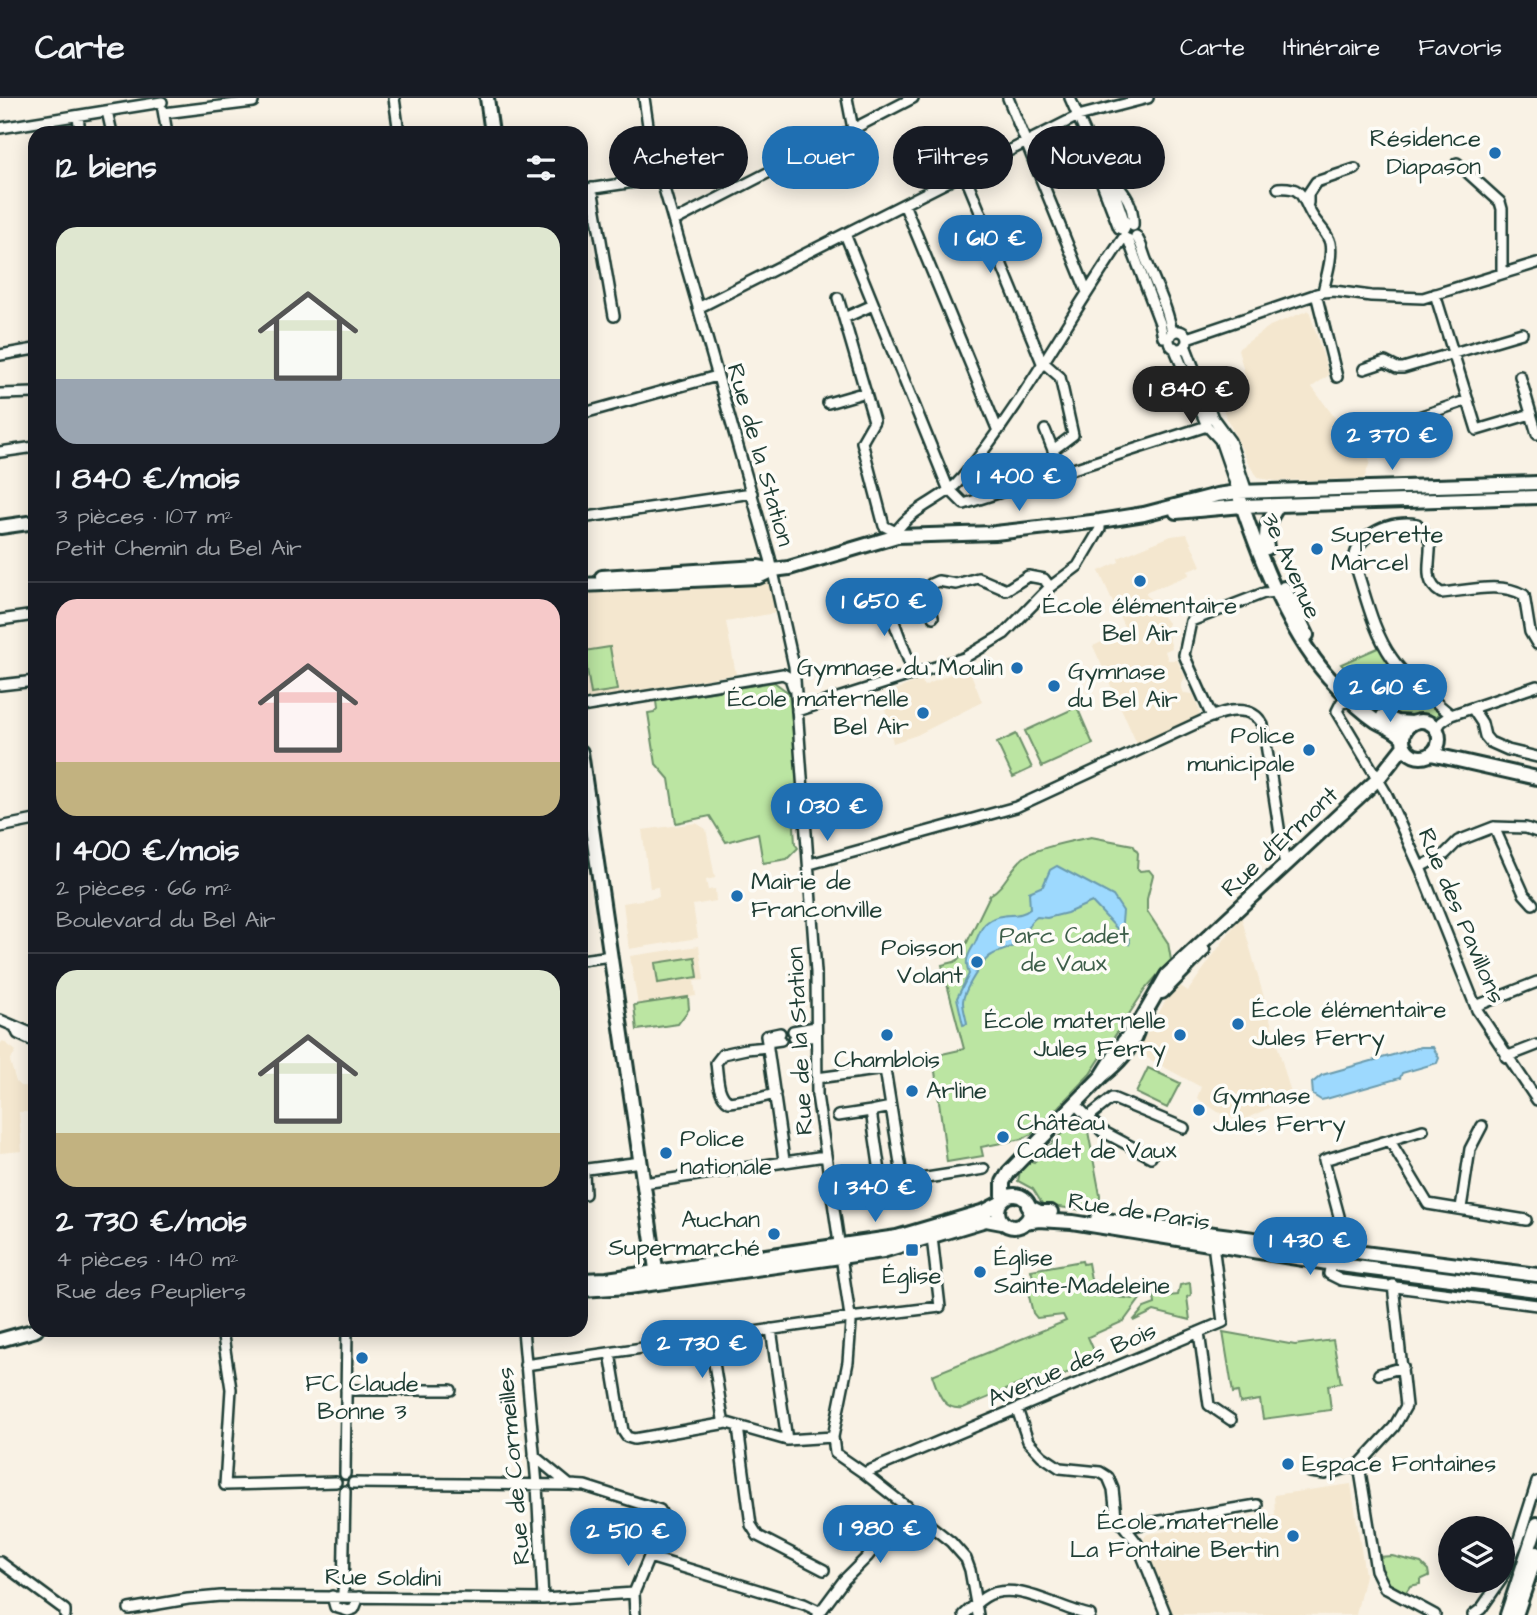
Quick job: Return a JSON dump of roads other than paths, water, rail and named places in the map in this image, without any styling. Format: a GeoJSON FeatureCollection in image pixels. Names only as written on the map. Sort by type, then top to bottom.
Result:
{"type":"FeatureCollection","features":[{"type":"Feature","properties":{"kind":"main road"},"geometry":{"type":"LineString","coordinates":[[487,98],[491,126]]}},
{"type":"Feature","properties":{"kind":"main road"},"geometry":{"type":"LineString","coordinates":[[1144,514],[1217,495],[1242,492],[1537,483]]}},
{"type":"Feature","properties":{"kind":"main road","name":"3e Avenue"},"geometry":{"type":"LineString","coordinates":[[1242,492],[1290,623],[1315,660],[1352,701],[1377,721],[1395,730],[1404,742]]}},
{"type":"Feature","properties":{"kind":"main road"},"geometry":{"type":"LineString","coordinates":[[588,585],[758,577],[773,570],[789,568],[896,534],[995,533],[1144,514],[1246,506],[1537,497]]}},
{"type":"Feature","properties":{"kind":"main road","name":"3e Avenue"},"geometry":{"type":"LineString","coordinates":[[1246,506],[1300,623],[1328,666],[1354,694],[1380,715],[1397,722],[1413,723]]}},
{"type":"Feature","properties":{"kind":"main road"},"geometry":{"type":"LineString","coordinates":[[1267,548],[1267,522],[1278,506]]}},
{"type":"Feature","properties":{"kind":"main road"},"geometry":{"type":"LineString","coordinates":[[0,527],[28,523]]}},
{"type":"Feature","properties":{"kind":"main road"},"geometry":{"type":"LineString","coordinates":[[588,578],[758,567],[773,570]]}},
{"type":"Feature","properties":{"kind":"main road"},"geometry":{"type":"LineString","coordinates":[[1426,722],[1455,751],[1537,775],[1410,753],[1404,742],[1406,729],[1413,723],[1426,722]]}},
{"type":"Feature","properties":{"kind":"main road"},"geometry":{"type":"LineString","coordinates":[[1424,755],[1438,735]]}},
{"type":"Feature","properties":{"kind":"main road","name":"Rue d'Ermont"},"geometry":{"type":"LineString","coordinates":[[1001,1202],[1003,1182],[1016,1164],[1128,1051],[1140,1022],[1154,1000],[1195,959],[1211,936],[1378,779],[1404,742]]}},
{"type":"Feature","properties":{"kind":"main road","name":"Rue d'Ermont"},"geometry":{"type":"LineString","coordinates":[[1378,779],[1424,755]]}},
{"type":"Feature","properties":{"kind":"main road"},"geometry":{"type":"LineString","coordinates":[[588,800],[657,1277]]}},
{"type":"Feature","properties":{"kind":"main road"},"geometry":{"type":"LineString","coordinates":[[840,1251],[883,1251],[986,1220],[1015,1227],[1026,1222],[1029,1215],[1028,1206],[1011,1180],[1016,1164]]}},
{"type":"Feature","properties":{"kind":"main road"},"geometry":{"type":"LineString","coordinates":[[588,1280],[657,1277],[840,1251],[985,1212],[1010,1196],[1019,1196]]}},
{"type":"Feature","properties":{"kind":"main road"},"geometry":{"type":"LineString","coordinates":[[1001,1202],[998,1213],[1002,1223]]}},
{"type":"Feature","properties":{"kind":"main road","name":"Rue de Paris"},"geometry":{"type":"LineString","coordinates":[[1028,1206],[1040,1212],[1066,1213],[1537,1290]]}},
{"type":"Feature","properties":{"kind":"main road","name":"Rue de Paris"},"geometry":{"type":"LineString","coordinates":[[1026,1222],[1057,1220],[1260,1252],[1388,1255],[1537,1275]]}},
{"type":"Feature","properties":{"kind":"main road"},"geometry":{"type":"LineString","coordinates":[[588,1290],[607,1290],[657,1277]]}},
{"type":"Feature","properties":{"kind":"main road"},"geometry":{"type":"LineString","coordinates":[[0,1345],[6,1339],[28,1332]]}},
{"type":"Feature","properties":{"kind":"main road"},"geometry":{"type":"LineString","coordinates":[[1507,1615],[1534,1541],[1537,1524]]}},
{"type":"Feature","properties":{"kind":"main road"},"geometry":{"type":"LineString","coordinates":[[1516,1615],[1537,1553]]}},
{"type":"Feature","properties":{"kind":"street"},"geometry":{"type":"LineString","coordinates":[[394,98],[398,126]]}},
{"type":"Feature","properties":{"kind":"street","name":"Rue de la Station"},"geometry":{"type":"LineString","coordinates":[[644,98],[648,126]]}},
{"type":"Feature","properties":{"kind":"street"},"geometry":{"type":"LineString","coordinates":[[847,98],[852,126]]}},
{"type":"Feature","properties":{"kind":"street"},"geometry":{"type":"LineString","coordinates":[[859,126],[913,98]]}},
{"type":"Feature","properties":{"kind":"street"},"geometry":{"type":"LineString","coordinates":[[1008,98],[1087,292]]}},
{"type":"Feature","properties":{"kind":"street"},"geometry":{"type":"LineString","coordinates":[[1070,98],[1083,126]]}},
{"type":"Feature","properties":{"kind":"street"},"geometry":{"type":"LineString","coordinates":[[1013,148],[1078,116],[1148,98]]}},
{"type":"Feature","properties":{"kind":"street"},"geometry":{"type":"LineString","coordinates":[[0,128],[161,100],[166,126]]}},
{"type":"Feature","properties":{"kind":"street"},"geometry":{"type":"LineString","coordinates":[[164,113],[253,102]]}},
{"type":"Feature","properties":{"kind":"street"},"geometry":{"type":"LineString","coordinates":[[107,111],[110,126]]}},
{"type":"Feature","properties":{"kind":"street"},"geometry":{"type":"LineString","coordinates":[[78,116],[79,126]]}},
{"type":"Feature","properties":{"kind":"street"},"geometry":{"type":"LineString","coordinates":[[1457,163],[1500,201],[1502,272]]}},
{"type":"Feature","properties":{"kind":"street"},"geometry":{"type":"LineString","coordinates":[[1308,205],[1308,194],[1316,181],[1355,169]]}},
{"type":"Feature","properties":{"kind":"street"},"geometry":{"type":"LineString","coordinates":[[674,221],[762,176]]}},
{"type":"Feature","properties":{"kind":"street"},"geometry":{"type":"LineString","coordinates":[[588,189],[609,186]]}},
{"type":"Feature","properties":{"kind":"street"},"geometry":{"type":"LineString","coordinates":[[1278,188],[1291,187],[1304,197],[1310,212],[1330,242],[1330,257],[1319,293],[1337,377]]}},
{"type":"Feature","properties":{"kind":"street"},"geometry":{"type":"LineString","coordinates":[[592,188],[614,316]]}},
{"type":"Feature","properties":{"kind":"street","name":"Rue de la Station"},"geometry":{"type":"LineString","coordinates":[[664,189],[773,570],[797,690],[795,696],[817,972],[817,1078],[825,1156],[850,1318],[848,1362],[833,1437]]}},
{"type":"Feature","properties":{"kind":"street"},"geometry":{"type":"LineString","coordinates":[[698,308],[933,189]]}},
{"type":"Feature","properties":{"kind":"street"},"geometry":{"type":"LineString","coordinates":[[971,189],[1043,364],[1060,377],[1073,435],[1053,450]]}},
{"type":"Feature","properties":{"kind":"street"},"geometry":{"type":"LineString","coordinates":[[1104,189],[1119,228],[1129,233],[1145,258],[1213,418],[1230,441],[1242,492]]}},
{"type":"Feature","properties":{"kind":"street"},"geometry":{"type":"LineString","coordinates":[[1123,189],[1131,205],[1129,233],[1160,323],[1178,337],[1180,348],[1174,347]]}},
{"type":"Feature","properties":{"kind":"street"},"geometry":{"type":"LineString","coordinates":[[904,204],[998,430]]}},
{"type":"Feature","properties":{"kind":"street"},"geometry":{"type":"LineString","coordinates":[[838,298],[874,421],[862,442],[884,526],[896,534],[904,520],[959,482],[998,430],[1087,292],[1129,233]]}},
{"type":"Feature","properties":{"kind":"street"},"geometry":{"type":"LineString","coordinates":[[845,234],[948,488],[964,503],[1207,426]]}},
{"type":"Feature","properties":{"kind":"street"},"geometry":{"type":"LineString","coordinates":[[1242,492],[1220,440],[1207,426],[1169,340],[1319,293],[1423,298],[1537,263]]}},
{"type":"Feature","properties":{"kind":"street"},"geometry":{"type":"LineString","coordinates":[[1435,294],[1478,430],[1531,414]]}},
{"type":"Feature","properties":{"kind":"street"},"geometry":{"type":"LineString","coordinates":[[844,318],[873,305]]}},
{"type":"Feature","properties":{"kind":"street"},"geometry":{"type":"LineString","coordinates":[[1364,369],[1385,362],[1403,368],[1522,333]]}},
{"type":"Feature","properties":{"kind":"street"},"geometry":{"type":"LineString","coordinates":[[0,355],[28,350]]}},
{"type":"Feature","properties":{"kind":"street"},"geometry":{"type":"LineString","coordinates":[[588,412],[717,376]]}},
{"type":"Feature","properties":{"kind":"street"},"geometry":{"type":"LineString","coordinates":[[1520,376],[1537,434]]}},
{"type":"Feature","properties":{"kind":"street"},"geometry":{"type":"LineString","coordinates":[[828,403],[866,392]]}},
{"type":"Feature","properties":{"kind":"street"},"geometry":{"type":"LineString","coordinates":[[0,394],[28,393]]}},
{"type":"Feature","properties":{"kind":"street"},"geometry":{"type":"LineString","coordinates":[[1397,418],[1407,421],[1468,400]]}},
{"type":"Feature","properties":{"kind":"street"},"geometry":{"type":"LineString","coordinates":[[1045,430],[1061,473]]}},
{"type":"Feature","properties":{"kind":"street"},"geometry":{"type":"LineString","coordinates":[[0,452],[28,448]]}},
{"type":"Feature","properties":{"kind":"street"},"geometry":{"type":"LineString","coordinates":[[588,517],[752,493]]}},
{"type":"Feature","properties":{"kind":"street"},"geometry":{"type":"LineString","coordinates":[[797,711],[964,658],[986,646],[1004,634],[1050,587],[1079,566],[1100,529],[1100,521]]}},
{"type":"Feature","properties":{"kind":"street"},"geometry":{"type":"LineString","coordinates":[[1451,715],[1393,660],[1384,644],[1354,561],[1355,553],[1368,536],[1400,522],[1417,524],[1430,540],[1428,576],[1434,590],[1441,593],[1507,587],[1524,595],[1530,632],[1537,644]]}},
{"type":"Feature","properties":{"kind":"street"},"geometry":{"type":"LineString","coordinates":[[933,617],[927,590],[931,584],[938,581],[956,584],[978,578],[1006,590],[1028,576],[1044,579],[1050,587]]}},
{"type":"Feature","properties":{"kind":"street"},"geometry":{"type":"LineString","coordinates":[[884,592],[914,675]]}},
{"type":"Feature","properties":{"kind":"street"},"geometry":{"type":"LineString","coordinates":[[1212,717],[1184,655],[1191,621],[1264,593],[1277,593]]}},
{"type":"Feature","properties":{"kind":"street"},"geometry":{"type":"LineString","coordinates":[[0,620],[28,616]]}},
{"type":"Feature","properties":{"kind":"street"},"geometry":{"type":"LineString","coordinates":[[588,706],[783,674],[788,669],[790,657]]}},
{"type":"Feature","properties":{"kind":"street"},"geometry":{"type":"LineString","coordinates":[[783,674],[790,678],[795,696]]}},
{"type":"Feature","properties":{"kind":"street"},"geometry":{"type":"LineString","coordinates":[[1438,735],[1441,722],[1451,715],[1536,687],[1537,676]]}},
{"type":"Feature","properties":{"kind":"street"},"geometry":{"type":"LineString","coordinates":[[0,685],[28,682]]}},
{"type":"Feature","properties":{"kind":"street","name":"Rue des Pavillons"},"geometry":{"type":"LineString","coordinates":[[1352,701],[1340,703],[1337,711],[1378,779],[1420,867],[1476,1006],[1537,1100]]}},
{"type":"Feature","properties":{"kind":"street"},"geometry":{"type":"LineString","coordinates":[[1472,708],[1490,742],[1507,750],[1537,757]]}},
{"type":"Feature","properties":{"kind":"street"},"geometry":{"type":"LineString","coordinates":[[810,864],[1009,809],[1212,717],[1236,710],[1257,717],[1263,724],[1285,866]]}},
{"type":"Feature","properties":{"kind":"street"},"geometry":{"type":"LineString","coordinates":[[0,827],[28,821]]}},
{"type":"Feature","properties":{"kind":"street"},"geometry":{"type":"LineString","coordinates":[[1420,867],[1445,854],[1458,841],[1494,827],[1526,828],[1537,832]]}},
{"type":"Feature","properties":{"kind":"street"},"geometry":{"type":"LineString","coordinates":[[1494,827],[1524,894],[1533,904]]}},
{"type":"Feature","properties":{"kind":"street"},"geometry":{"type":"LineString","coordinates":[[588,959],[611,956]]}},
{"type":"Feature","properties":{"kind":"street"},"geometry":{"type":"LineString","coordinates":[[1476,1006],[1537,982]]}},
{"type":"Feature","properties":{"kind":"street"},"geometry":{"type":"LineString","coordinates":[[0,1020],[28,1035]]}},
{"type":"Feature","properties":{"kind":"street"},"geometry":{"type":"LineString","coordinates":[[793,1035],[816,1031]]}},
{"type":"Feature","properties":{"kind":"street"},"geometry":{"type":"LineString","coordinates":[[775,1094],[729,1102],[725,1100],[721,1094],[716,1063],[723,1054],[767,1045],[780,1037]]}},
{"type":"Feature","properties":{"kind":"street"},"geometry":{"type":"LineString","coordinates":[[767,1045],[785,1160]]}},
{"type":"Feature","properties":{"kind":"street"},"geometry":{"type":"LineString","coordinates":[[1506,1056],[1537,1045]]}},
{"type":"Feature","properties":{"kind":"street"},"geometry":{"type":"LineString","coordinates":[[817,1078],[885,1069],[903,1182]]}},
{"type":"Feature","properties":{"kind":"street"},"geometry":{"type":"LineString","coordinates":[[1087,1118],[1112,1098],[1184,1128]]}},
{"type":"Feature","properties":{"kind":"street"},"geometry":{"type":"LineString","coordinates":[[1075,1104],[1102,1131],[1151,1157]]}},
{"type":"Feature","properties":{"kind":"street"},"geometry":{"type":"LineString","coordinates":[[838,1116],[891,1107]]}},
{"type":"Feature","properties":{"kind":"street"},"geometry":{"type":"LineString","coordinates":[[871,1111],[882,1185],[984,1169]]}},
{"type":"Feature","properties":{"kind":"street"},"geometry":{"type":"LineString","coordinates":[[1461,1208],[1470,1149],[1482,1126]]}},
{"type":"Feature","properties":{"kind":"street"},"geometry":{"type":"LineString","coordinates":[[1423,1130],[1324,1160],[1339,1216],[1329,1274],[1336,1279],[1537,1305]]}},
{"type":"Feature","properties":{"kind":"street"},"geometry":{"type":"LineString","coordinates":[[1390,1141],[1429,1204],[1526,1220]]}},
{"type":"Feature","properties":{"kind":"street"},"geometry":{"type":"LineString","coordinates":[[644,1183],[825,1156]]}},
{"type":"Feature","properties":{"kind":"street"},"geometry":{"type":"LineString","coordinates":[[588,1170],[641,1162]]}},
{"type":"Feature","properties":{"kind":"street"},"geometry":{"type":"LineString","coordinates":[[525,1365],[940,1307],[932,1237]]}},
{"type":"Feature","properties":{"kind":"street","name":"Avenue des Bois"},"geometry":{"type":"LineString","coordinates":[[864,1473],[1223,1322],[1213,1244]]}},
{"type":"Feature","properties":{"kind":"street"},"geometry":{"type":"LineString","coordinates":[[1310,1472],[1325,1474],[1359,1465],[1394,1427],[1402,1414],[1405,1406],[1403,1367],[1392,1285]]}},
{"type":"Feature","properties":{"kind":"street"},"geometry":{"type":"LineString","coordinates":[[771,1329],[787,1440]]}},
{"type":"Feature","properties":{"kind":"street"},"geometry":{"type":"LineString","coordinates":[[1199,1332],[1209,1405],[1231,1420]]}},
{"type":"Feature","properties":{"kind":"street"},"geometry":{"type":"LineString","coordinates":[[223,1337],[231,1389],[225,1485],[336,1482]]}},
{"type":"Feature","properties":{"kind":"street"},"geometry":{"type":"LineString","coordinates":[[345,1474],[347,1337]]}},
{"type":"Feature","properties":{"kind":"street","name":"Rue de Cormeilles"},"geometry":{"type":"LineString","coordinates":[[523,1337],[544,1600]]}},
{"type":"Feature","properties":{"kind":"street"},"geometry":{"type":"LineString","coordinates":[[710,1338],[722,1424]]}},
{"type":"Feature","properties":{"kind":"street"},"geometry":{"type":"LineString","coordinates":[[610,1353],[623,1431],[627,1437],[634,1439],[727,1423],[787,1440],[833,1437],[835,1453],[907,1506],[951,1542],[966,1559],[976,1610]]}},
{"type":"Feature","properties":{"kind":"street"},"geometry":{"type":"LineString","coordinates":[[1379,1374],[1403,1367]]}},
{"type":"Feature","properties":{"kind":"street"},"geometry":{"type":"LineString","coordinates":[[346,1390],[451,1390]]}},
{"type":"Feature","properties":{"kind":"street"},"geometry":{"type":"LineString","coordinates":[[1017,1409],[1028,1441],[1042,1456],[1060,1468],[1100,1472],[1108,1477],[1113,1489],[1116,1516],[1137,1543],[1166,1615]]}},
{"type":"Feature","properties":{"kind":"street"},"geometry":{"type":"LineString","coordinates":[[738,1427],[751,1525],[758,1536],[824,1570]]}},
{"type":"Feature","properties":{"kind":"street"},"geometry":{"type":"LineString","coordinates":[[534,1456],[570,1485]]}},
{"type":"Feature","properties":{"kind":"street"},"geometry":{"type":"LineString","coordinates":[[1359,1465],[1376,1570],[1385,1588],[1434,1615]]}},
{"type":"Feature","properties":{"kind":"street"},"geometry":{"type":"LineString","coordinates":[[345,1474],[352,1478],[353,1483],[350,1489],[345,1491],[339,1489],[336,1482],[339,1476],[345,1474]]}},
{"type":"Feature","properties":{"kind":"street"},"geometry":{"type":"LineString","coordinates":[[1515,1549],[1537,1482]]}},
{"type":"Feature","properties":{"kind":"street"},"geometry":{"type":"LineString","coordinates":[[353,1483],[585,1486],[660,1510],[663,1517],[634,1593],[635,1615]]}},
{"type":"Feature","properties":{"kind":"street"},"geometry":{"type":"LineString","coordinates":[[343,1596],[345,1491]]}},
{"type":"Feature","properties":{"kind":"street"},"geometry":{"type":"LineString","coordinates":[[1125,1527],[1136,1523],[1256,1505]]}},
{"type":"Feature","properties":{"kind":"street"},"geometry":{"type":"LineString","coordinates":[[649,1557],[804,1604],[819,1613],[907,1506]]}},
{"type":"Feature","properties":{"kind":"street"},"geometry":{"type":"LineString","coordinates":[[0,1562],[65,1610],[65,1615]]}},
{"type":"Feature","properties":{"kind":"street"},"geometry":{"type":"LineString","coordinates":[[964,1615],[976,1610],[986,1596],[1017,1591],[1090,1615]]}},
{"type":"Feature","properties":{"kind":"street","name":"Rue Soldini"},"geometry":{"type":"LineString","coordinates":[[129,1609],[221,1596],[544,1600],[634,1593]]}},
{"type":"Feature","properties":{"kind":"street"},"geometry":{"type":"LineString","coordinates":[[1473,1615],[1481,1609],[1492,1593]]}},
{"type":"Feature","properties":{"kind":"street"},"geometry":{"type":"LineString","coordinates":[[332,1596],[332,1611],[356,1612],[359,1597]]}},
{"type":"Feature","properties":{"kind":"water"},"geometry":{"type":"Polygon","coordinates":[[[1057,866],[1113,896],[1123,911],[1122,922],[1129,944],[1092,902],[1067,913],[1047,918],[1037,917],[1017,943],[992,955],[979,969],[964,997],[967,1024],[963,1025],[957,998],[969,974],[969,954],[982,928],[997,917],[1020,914],[1030,909],[1029,892],[1043,886],[1050,870],[1057,866]]]}},
{"type":"Feature","properties":{"kind":"water"},"geometry":{"type":"Polygon","coordinates":[[[1421,1047],[1433,1047],[1439,1058],[1437,1063],[1402,1073],[1400,1078],[1326,1099],[1321,1100],[1313,1095],[1312,1083],[1322,1075],[1421,1047]]]}},
{"type":"Feature","properties":{"kind":"place","name":"Résidence Diapason"},"geometry":{"type":"Point","coordinates":[1495,153]}},
{"type":"Feature","properties":{"kind":"place","name":"Superette Marcel"},"geometry":{"type":"Point","coordinates":[1317,549]}},
{"type":"Feature","properties":{"kind":"place","name":"École élémentaire Bel Air"},"geometry":{"type":"Point","coordinates":[1140,581]}},
{"type":"Feature","properties":{"kind":"place","name":"Gymnase du Moulin"},"geometry":{"type":"Point","coordinates":[1017,668]}},
{"type":"Feature","properties":{"kind":"place","name":"Gymnase du Bel Air"},"geometry":{"type":"Point","coordinates":[1054,686]}},
{"type":"Feature","properties":{"kind":"place","name":"École maternelle Bel Air"},"geometry":{"type":"Point","coordinates":[923,713]}},
{"type":"Feature","properties":{"kind":"place","name":"Police municipale"},"geometry":{"type":"Point","coordinates":[1309,750]}},
{"type":"Feature","properties":{"kind":"place","name":"Mairie de Franconville"},"geometry":{"type":"Point","coordinates":[737,896]}},
{"type":"Feature","properties":{"kind":"place","name":"Poisson Volant"},"geometry":{"type":"Point","coordinates":[977,962]}},
{"type":"Feature","properties":{"kind":"place","name":"École élémentaire Jules Ferry"},"geometry":{"type":"Point","coordinates":[1238,1024]}},
{"type":"Feature","properties":{"kind":"place","name":"Chamblois"},"geometry":{"type":"Point","coordinates":[887,1035]}},
{"type":"Feature","properties":{"kind":"place","name":"École maternelle Jules Ferry"},"geometry":{"type":"Point","coordinates":[1180,1035]}},
{"type":"Feature","properties":{"kind":"place","name":"Arline"},"geometry":{"type":"Point","coordinates":[912,1091]}},
{"type":"Feature","properties":{"kind":"place","name":"Gymnase Jules Ferry"},"geometry":{"type":"Point","coordinates":[1199,1110]}},
{"type":"Feature","properties":{"kind":"place","name":"Château Cadet de Vaux"},"geometry":{"type":"Point","coordinates":[1003,1137]}},
{"type":"Feature","properties":{"kind":"place","name":"Police nationale"},"geometry":{"type":"Point","coordinates":[666,1153]}},
{"type":"Feature","properties":{"kind":"place","name":"Auchan Supermarché"},"geometry":{"type":"Point","coordinates":[774,1234]}},
{"type":"Feature","properties":{"kind":"place","name":"Église"},"geometry":{"type":"Point","coordinates":[912,1250]}},
{"type":"Feature","properties":{"kind":"place","name":"Église Sainte-Madeleine"},"geometry":{"type":"Point","coordinates":[980,1272]}},
{"type":"Feature","properties":{"kind":"place","name":"FC Claude Bonne 3"},"geometry":{"type":"Point","coordinates":[362,1358]}},
{"type":"Feature","properties":{"kind":"place","name":"Espace Fontaines"},"geometry":{"type":"Point","coordinates":[1288,1464]}},
{"type":"Feature","properties":{"kind":"place","name":"École maternelle La Fontaine Bertin"},"geometry":{"type":"Point","coordinates":[1293,1536]}},
{"type":"Feature","properties":{"kind":"park label","name":"Parc Cadet de Vaux"},"geometry":{"type":"Point","coordinates":[1064,950]}}]}
